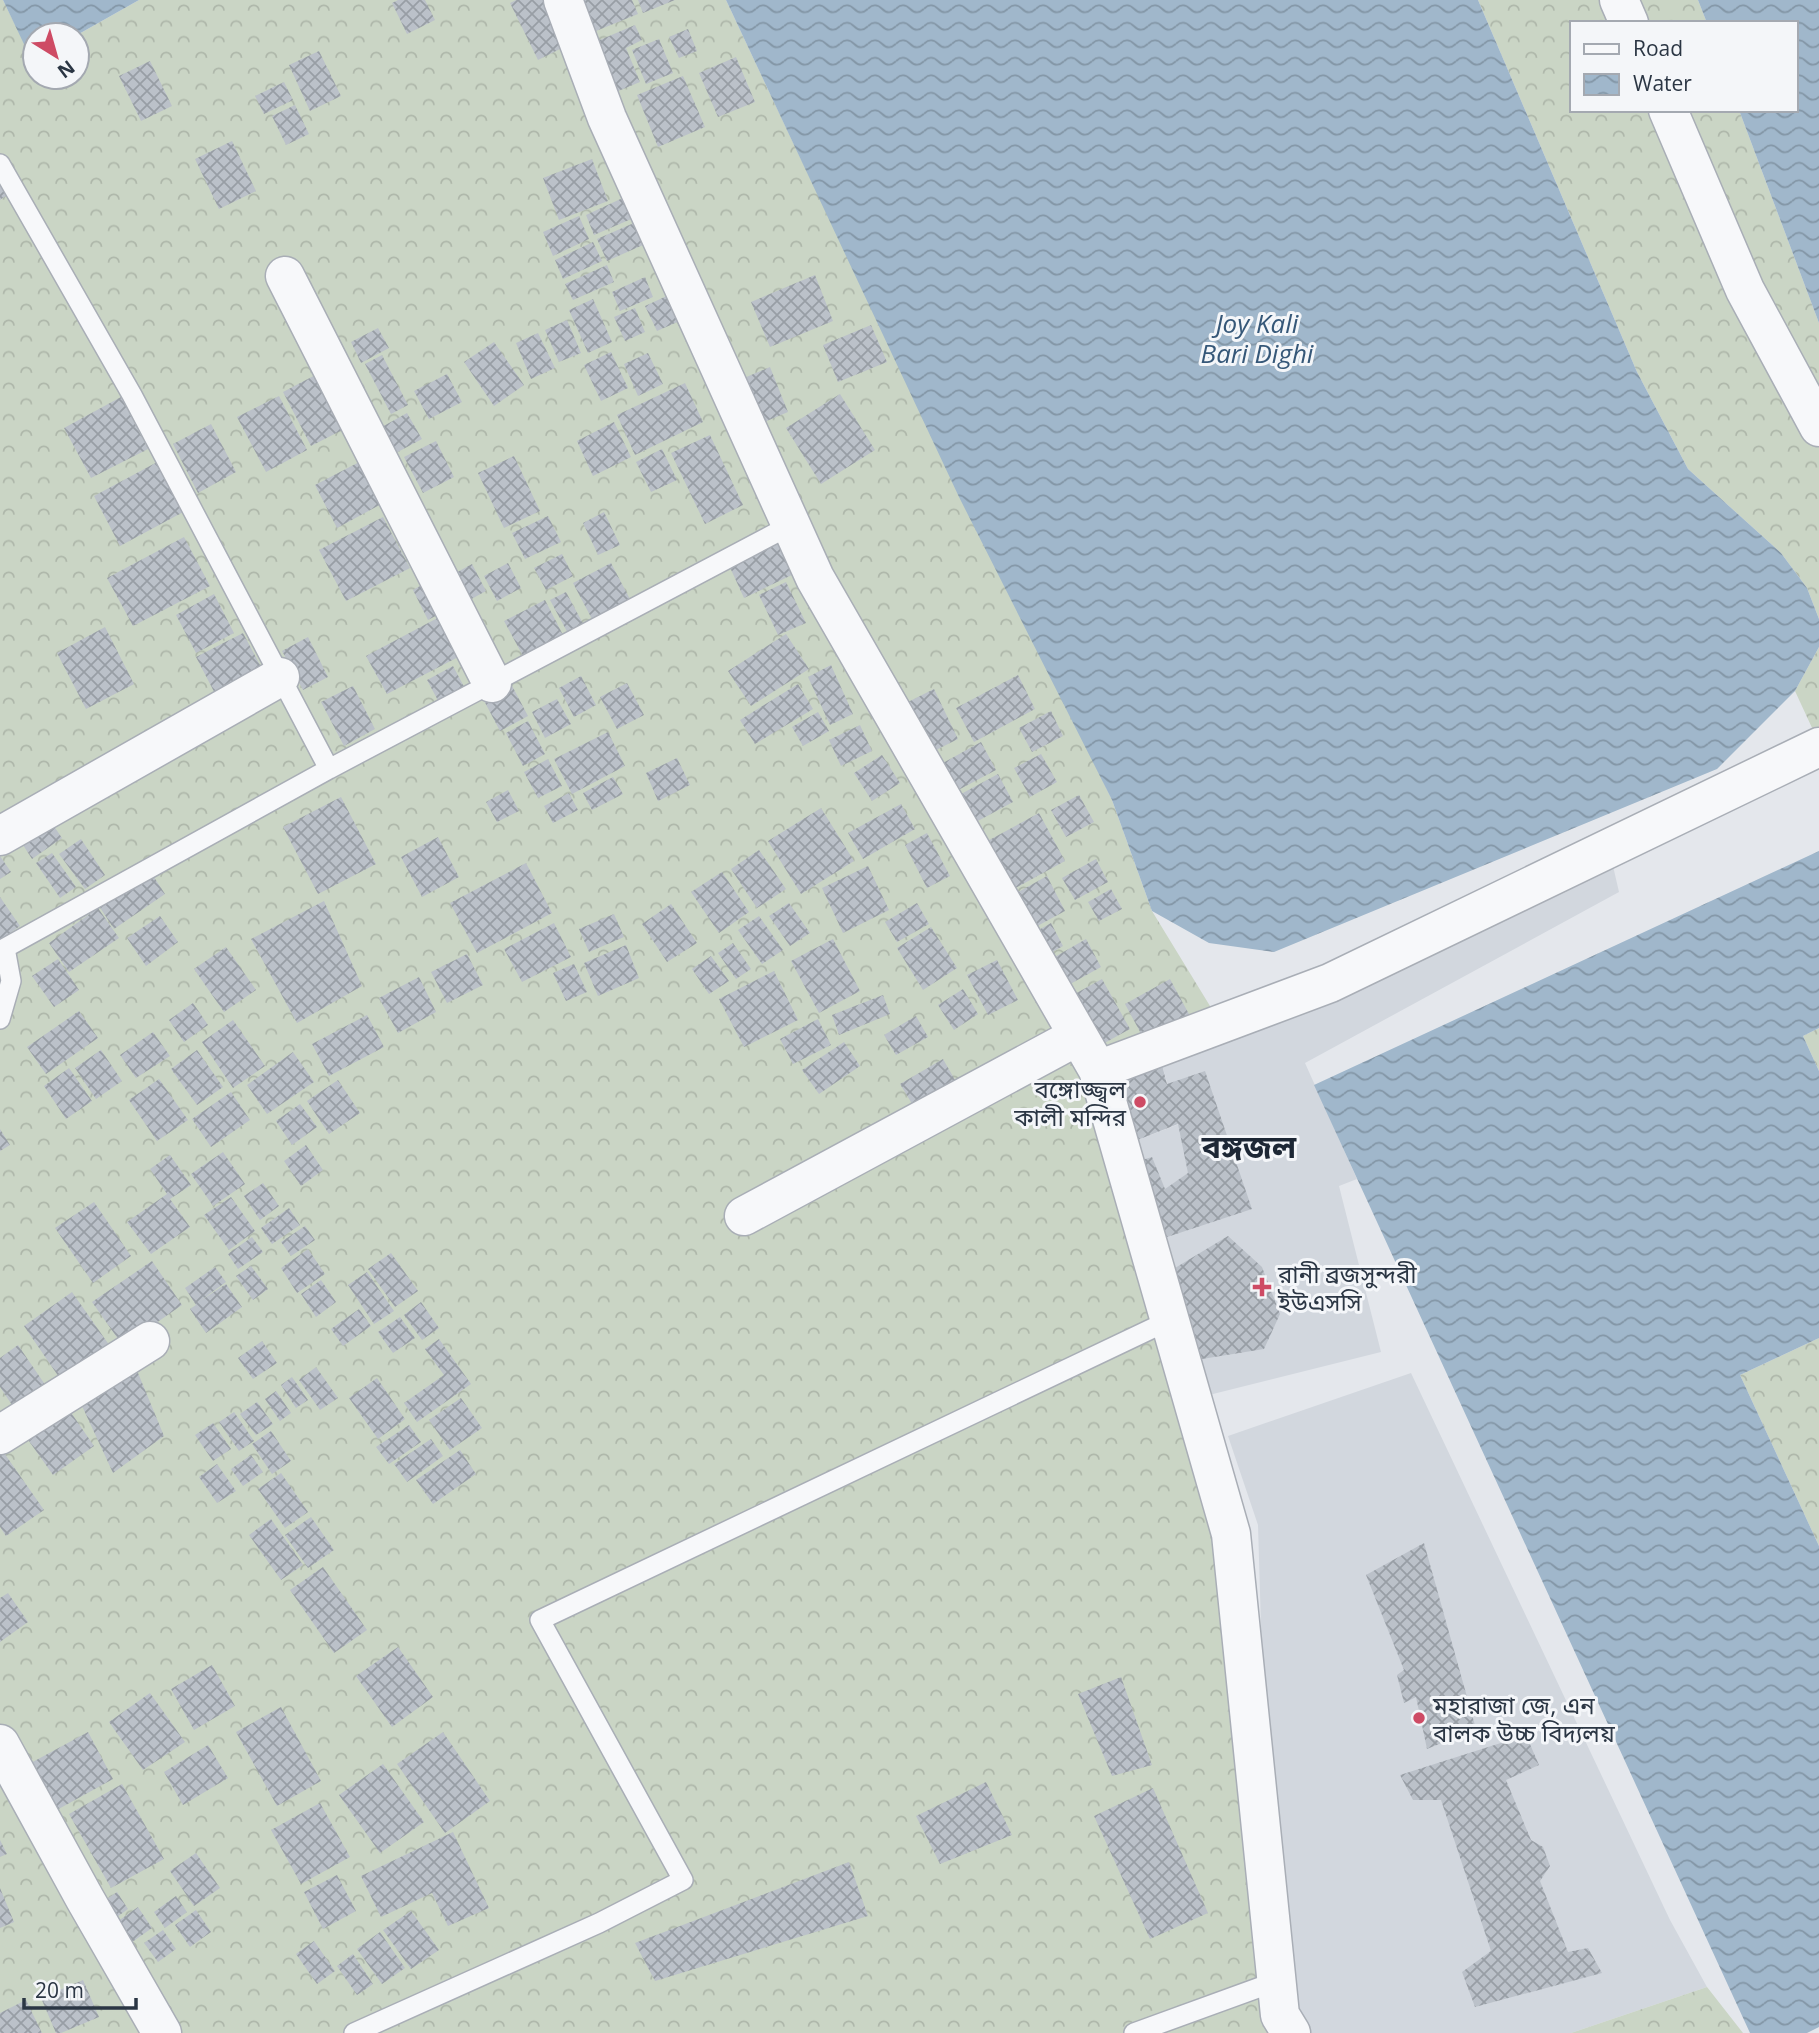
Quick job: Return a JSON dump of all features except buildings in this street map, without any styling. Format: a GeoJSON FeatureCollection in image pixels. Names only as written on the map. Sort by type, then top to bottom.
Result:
{"type":"FeatureCollection","features":[{"type":"Feature","properties":{"kind":"street"},"geometry":{"type":"LineString","coordinates":[[563,0],[607,118],[815,578],[1098,1070],[1231,1534],[1280,2015],[1291,2033]]}},
{"type":"Feature","properties":{"kind":"street"},"geometry":{"type":"LineString","coordinates":[[1619,0],[1628,21]]}},
{"type":"Feature","properties":{"kind":"street"},"geometry":{"type":"LineString","coordinates":[[1669,112],[1745,290],[1819,427]]}},
{"type":"Feature","properties":{"kind":"street"},"geometry":{"type":"LineString","coordinates":[[285,276],[492,683]]}},
{"type":"Feature","properties":{"kind":"street"},"geometry":{"type":"LineString","coordinates":[[0,836],[280,677]]}},
{"type":"Feature","properties":{"kind":"street"},"geometry":{"type":"LineString","coordinates":[[1098,1070],[1330,983],[1819,747]]}},
{"type":"Feature","properties":{"kind":"street"},"geometry":{"type":"LineString","coordinates":[[744,1216],[1078,1036]]}},
{"type":"Feature","properties":{"kind":"street"},"geometry":{"type":"LineString","coordinates":[[0,1435],[150,1341]]}},
{"type":"Feature","properties":{"kind":"street"},"geometry":{"type":"LineString","coordinates":[[0,1744],[162,2033]]}},
{"type":"Feature","properties":{"kind":"lane"},"geometry":{"type":"LineString","coordinates":[[0,164],[132,395],[329,769]]}},
{"type":"Feature","properties":{"kind":"lane"},"geometry":{"type":"LineString","coordinates":[[0,1019],[11,981],[5,948],[329,769],[791,525]]}},
{"type":"Feature","properties":{"kind":"lane"},"geometry":{"type":"LineString","coordinates":[[354,2033],[599,1923],[682,1880],[540,1620],[1170,1320]]}},
{"type":"Feature","properties":{"kind":"lane"},"geometry":{"type":"LineString","coordinates":[[1134,2033],[1277,1980]]}},
{"type":"Feature","properties":{"kind":"shaded area"},"geometry":{"type":"Polygon","coordinates":[[[1613,866],[1619,892],[1305,1063],[1357,1179],[1339,1186],[1381,1352],[1193,1399],[1120,1147],[1179,1124],[1162,1065],[1613,866]]]}},
{"type":"Feature","properties":{"kind":"shaded area","name":"মহারাজা জে, এন বালক উচ্চ বিদ্যলয়"},"geometry":{"type":"Polygon","coordinates":[[[1411,1373],[1670,1920],[1707,1987],[1571,2033],[1291,2033],[1269,1896],[1258,1525],[1228,1436],[1411,1373]]]}},
{"type":"Feature","properties":{"kind":"green space"},"geometry":{"type":"Polygon","coordinates":[[[0,0],[3,0],[21,37],[21,91],[91,91],[91,27],[139,0],[726,0],[1112,800],[1152,911],[1221,1024],[1098,1070],[1231,1534],[1291,2033],[0,2033],[0,0]]]}},
{"type":"Feature","properties":{"kind":"green space"},"geometry":{"type":"Polygon","coordinates":[[[1478,0],[1698,0],[1706,21],[1570,21],[1570,112],[1740,112],[1819,323],[1819,619],[1807,588],[1781,553],[1688,469],[1637,372],[1478,0]]]}},
{"type":"Feature","properties":{"kind":"green space"},"geometry":{"type":"Polygon","coordinates":[[[1819,647],[1819,743],[1795,691],[1819,647]]]}},
{"type":"Feature","properties":{"kind":"green space"},"geometry":{"type":"Polygon","coordinates":[[[1819,1028],[1819,1071],[1803,1036],[1819,1028]]]}},
{"type":"Feature","properties":{"kind":"green space"},"geometry":{"type":"Polygon","coordinates":[[[1819,1338],[1819,1546],[1740,1375],[1819,1338]]]}},
{"type":"Feature","properties":{"kind":"green space"},"geometry":{"type":"Polygon","coordinates":[[[1707,1987],[1743,2033],[1571,2033],[1707,1987]]]}},
{"type":"Feature","properties":{"kind":"water"},"geometry":{"type":"Polygon","coordinates":[[[3,0],[139,0],[91,27],[91,21],[21,21],[21,38],[3,0]]]}},
{"type":"Feature","properties":{"kind":"water","name":"Joy Kali Bari Dighi"},"geometry":{"type":"Polygon","coordinates":[[[726,0],[1478,0],[1637,372],[1688,469],[1781,553],[1807,588],[1819,619],[1819,647],[1795,691],[1717,769],[1274,952],[1209,943],[1152,911],[1112,800],[959,497],[726,0]]]}},
{"type":"Feature","properties":{"kind":"water"},"geometry":{"type":"Polygon","coordinates":[[[1698,0],[1819,0],[1819,323],[1740,112],[1798,112],[1798,21],[1706,21],[1698,0]]]}},
{"type":"Feature","properties":{"kind":"water"},"geometry":{"type":"Polygon","coordinates":[[[1819,851],[1819,1028],[1803,1036],[1819,1071],[1819,1338],[1740,1375],[1819,1546],[1819,2027],[1807,2033],[1750,2033],[1314,1085],[1819,851]]]}},
{"type":"Feature","properties":{"kind":"place","name":"বঙ্গোজ্জ্বল কালী মন্দির"},"geometry":{"type":"Point","coordinates":[1140,1102]}},
{"type":"Feature","properties":{"kind":"place","name":"রানী ব্রজসুন্দরী ইউএসসি"},"geometry":{"type":"Point","coordinates":[1262,1287]}},
{"type":"Feature","properties":{"kind":"place","name":"মহারাজা জে, এন বালক উচ্চ বিদ্যলয়"},"geometry":{"type":"Point","coordinates":[1419,1718]}},
{"type":"Feature","properties":{"kind":"district","name":"বঙ্গজল"},"geometry":{"type":"Point","coordinates":[1249,1145]}}]}
